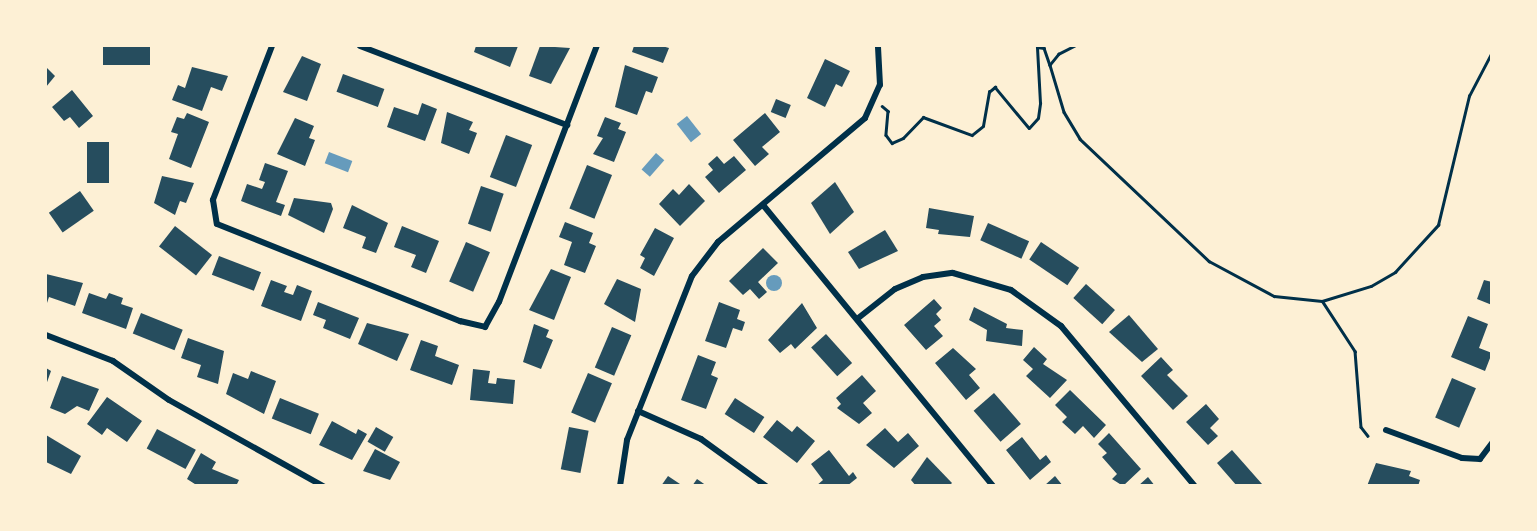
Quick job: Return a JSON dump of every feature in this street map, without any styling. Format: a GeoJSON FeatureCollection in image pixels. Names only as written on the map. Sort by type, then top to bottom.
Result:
{"type":"FeatureCollection","features":[{"type":"Feature","properties":{"kind":"street"},"geometry":{"type":"LineString","coordinates":[[272,46],[213,200],[212,215],[226,230],[460,321],[485,327],[499,302],[597,46]]}},
{"type":"Feature","properties":{"kind":"street"},"geometry":{"type":"LineString","coordinates":[[360,46],[567,124]]}},
{"type":"Feature","properties":{"kind":"street"},"geometry":{"type":"LineString","coordinates":[[620,485],[627,440],[692,276],[718,242],[853,132],[875,102],[881,66],[878,46]]}},
{"type":"Feature","properties":{"kind":"street"},"geometry":{"type":"LineString","coordinates":[[763,205],[993,485]]}},
{"type":"Feature","properties":{"kind":"street"},"geometry":{"type":"LineString","coordinates":[[857,319],[895,289],[923,277],[953,273],[1011,290],[1060,326],[1195,485]]}},
{"type":"Feature","properties":{"kind":"street"},"geometry":{"type":"LineString","coordinates":[[46,335],[113,361],[169,400],[323,485]]}},
{"type":"Feature","properties":{"kind":"street"},"geometry":{"type":"LineString","coordinates":[[638,411],[701,439],[766,485]]}},
{"type":"Feature","properties":{"kind":"street"},"geometry":{"type":"LineString","coordinates":[[1386,430],[1462,458],[1480,460],[1492,443]]}},
{"type":"Feature","properties":{"kind":"path"},"geometry":{"type":"LineString","coordinates":[[1050,65],[1075,46]]}},
{"type":"Feature","properties":{"kind":"path"},"geometry":{"type":"LineString","coordinates":[[875,102],[888,111],[886,135],[892,143],[903,138],[923,117],[972,135],[978,133],[989,92],[995,87],[1029,128],[1038,118],[1040,103],[1037,47],[1044,48],[1064,112],[1080,139],[1178,236],[1247,284],[1274,296],[1322,301],[1371,286],[1395,272],[1438,225],[1469,96],[1492,52]]}},
{"type":"Feature","properties":{"kind":"path"},"geometry":{"type":"LineString","coordinates":[[1322,301],[1355,351],[1361,427],[1368,436]]}},
{"type":"Feature","properties":{"kind":"water"},"geometry":{"type":"Polygon","coordinates":[[[687,116],[701,134],[691,142],[677,124],[687,116]]]}},
{"type":"Feature","properties":{"kind":"water"},"geometry":{"type":"Polygon","coordinates":[[[329,152],[352,161],[348,172],[325,163],[329,152]]]}},
{"type":"Feature","properties":{"kind":"water"},"geometry":{"type":"Polygon","coordinates":[[[656,153],[664,160],[650,177],[642,170],[656,153]]]}},
{"type":"Feature","properties":{"kind":"water"},"geometry":{"type":"Polygon","coordinates":[[[774,275],[782,283],[774,291],[766,283],[774,275]]]}},
{"type":"Feature","properties":{"kind":"building"},"geometry":{"type":"Polygon","coordinates":[[[103,46],[150,46],[150,65],[103,65],[103,46]]]}},
{"type":"Feature","properties":{"kind":"building"},"geometry":{"type":"Polygon","coordinates":[[[476,46],[518,46],[510,67],[474,52],[476,46]]]}},
{"type":"Feature","properties":{"kind":"building"},"geometry":{"type":"Polygon","coordinates":[[[540,46],[570,48],[551,84],[529,76],[540,46]]]}},
{"type":"Feature","properties":{"kind":"building"},"geometry":{"type":"Polygon","coordinates":[[[634,46],[669,48],[663,63],[632,52],[634,46]]]}},
{"type":"Feature","properties":{"kind":"building"},"geometry":{"type":"Polygon","coordinates":[[[302,56],[321,64],[307,101],[283,92],[302,56]]]}},
{"type":"Feature","properties":{"kind":"building"},"geometry":{"type":"Polygon","coordinates":[[[825,59],[850,71],[842,87],[836,84],[825,107],[807,98],[825,59]]]}},
{"type":"Feature","properties":{"kind":"building"},"geometry":{"type":"Polygon","coordinates":[[[625,65],[658,77],[652,93],[646,91],[637,115],[615,107],[625,65]]]}},
{"type":"Feature","properties":{"kind":"building"},"geometry":{"type":"Polygon","coordinates":[[[46,67],[55,76],[46,87],[46,67]]]}},
{"type":"Feature","properties":{"kind":"building"},"geometry":{"type":"Polygon","coordinates":[[[192,67],[228,76],[222,91],[211,87],[202,111],[172,100],[178,85],[185,88],[192,67]]]}},
{"type":"Feature","properties":{"kind":"building"},"geometry":{"type":"Polygon","coordinates":[[[343,74],[384,89],[378,107],[337,92],[343,74]]]}},
{"type":"Feature","properties":{"kind":"building"},"geometry":{"type":"Polygon","coordinates":[[[72,90],[93,116],[79,128],[70,117],[64,121],[52,107],[72,90]]]}},
{"type":"Feature","properties":{"kind":"building"},"geometry":{"type":"Polygon","coordinates":[[[776,99],[791,105],[786,118],[771,112],[776,99]]]}},
{"type":"Feature","properties":{"kind":"building"},"geometry":{"type":"Polygon","coordinates":[[[422,103],[437,109],[425,141],[387,127],[394,107],[418,115],[422,103]]]}},
{"type":"Feature","properties":{"kind":"building"},"geometry":{"type":"Polygon","coordinates":[[[447,112],[473,122],[469,130],[477,133],[469,154],[441,143],[447,112]]]}},
{"type":"Feature","properties":{"kind":"building"},"geometry":{"type":"Polygon","coordinates":[[[187,113],[209,122],[191,168],[169,159],[178,134],[171,132],[177,117],[184,119],[187,113]]]}},
{"type":"Feature","properties":{"kind":"building"},"geometry":{"type":"Polygon","coordinates":[[[765,113],[780,132],[762,147],[769,154],[755,166],[733,140],[765,113]]]}},
{"type":"Feature","properties":{"kind":"building"},"geometry":{"type":"Polygon","coordinates":[[[605,117],[621,123],[618,129],[626,132],[614,162],[593,154],[603,138],[597,136],[605,117]]]}},
{"type":"Feature","properties":{"kind":"building"},"geometry":{"type":"Polygon","coordinates":[[[295,118],[314,126],[309,138],[315,140],[305,166],[277,154],[295,118]]]}},
{"type":"Feature","properties":{"kind":"building"},"geometry":{"type":"Polygon","coordinates":[[[506,135],[532,145],[516,187],[490,177],[506,135]]]}},
{"type":"Feature","properties":{"kind":"building"},"geometry":{"type":"Polygon","coordinates":[[[87,142],[109,142],[109,183],[87,183],[87,142]]]}},
{"type":"Feature","properties":{"kind":"building"},"geometry":{"type":"Polygon","coordinates":[[[717,156],[724,164],[734,156],[746,170],[719,193],[705,177],[713,170],[708,164],[717,156]]]}},
{"type":"Feature","properties":{"kind":"building"},"geometry":{"type":"Polygon","coordinates":[[[265,163],[288,171],[276,202],[285,205],[281,216],[241,201],[247,184],[262,189],[265,182],[259,180],[265,163]]]}},
{"type":"Feature","properties":{"kind":"building"},"geometry":{"type":"Polygon","coordinates":[[[587,165],[612,175],[594,219],[569,209],[587,165]]]}},
{"type":"Feature","properties":{"kind":"building"},"geometry":{"type":"Polygon","coordinates":[[[162,176],[194,183],[186,203],[180,201],[175,215],[154,203],[162,176]]]}},
{"type":"Feature","properties":{"kind":"building"},"geometry":{"type":"Polygon","coordinates":[[[835,182],[854,212],[830,234],[811,203],[835,182]]]}},
{"type":"Feature","properties":{"kind":"building"},"geometry":{"type":"Polygon","coordinates":[[[689,184],[705,201],[680,226],[659,204],[673,189],[679,195],[689,184]]]}},
{"type":"Feature","properties":{"kind":"building"},"geometry":{"type":"Polygon","coordinates":[[[481,186],[504,194],[491,232],[468,224],[481,186]]]}},
{"type":"Feature","properties":{"kind":"building"},"geometry":{"type":"Polygon","coordinates":[[[80,191],[94,211],[63,232],[49,213],[80,191]]]}},
{"type":"Feature","properties":{"kind":"building"},"geometry":{"type":"Polygon","coordinates":[[[294,198],[331,203],[333,209],[324,233],[288,215],[294,198]]]}},
{"type":"Feature","properties":{"kind":"building"},"geometry":{"type":"Polygon","coordinates":[[[352,205],[388,223],[376,253],[362,248],[366,237],[343,228],[352,205]]]}},
{"type":"Feature","properties":{"kind":"building"},"geometry":{"type":"Polygon","coordinates":[[[929,208],[974,216],[970,237],[938,234],[939,230],[926,228],[929,208]]]}},
{"type":"Feature","properties":{"kind":"building"},"geometry":{"type":"Polygon","coordinates":[[[565,222],[593,233],[589,243],[596,246],[585,273],[564,265],[572,242],[559,237],[565,222]]]}},
{"type":"Feature","properties":{"kind":"building"},"geometry":{"type":"Polygon","coordinates":[[[988,223],[1029,241],[1021,259],[980,240],[988,223]]]}},
{"type":"Feature","properties":{"kind":"building"},"geometry":{"type":"Polygon","coordinates":[[[175,226],[212,255],[196,275],[159,246],[175,226]]]}},
{"type":"Feature","properties":{"kind":"building"},"geometry":{"type":"Polygon","coordinates":[[[402,226],[439,241],[426,273],[411,267],[416,255],[394,247],[402,226]]]}},
{"type":"Feature","properties":{"kind":"building"},"geometry":{"type":"Polygon","coordinates":[[[655,228],[674,238],[654,276],[640,268],[645,258],[640,255],[655,228]]]}},
{"type":"Feature","properties":{"kind":"building"},"geometry":{"type":"Polygon","coordinates":[[[885,230],[898,251],[859,269],[848,252],[885,230]]]}},
{"type":"Feature","properties":{"kind":"building"},"geometry":{"type":"Polygon","coordinates":[[[466,242],[490,252],[473,292],[449,282],[466,242]]]}},
{"type":"Feature","properties":{"kind":"building"},"geometry":{"type":"Polygon","coordinates":[[[1041,242],[1079,268],[1067,285],[1029,259],[1041,242]]]}},
{"type":"Feature","properties":{"kind":"building"},"geometry":{"type":"Polygon","coordinates":[[[763,248],[778,263],[758,282],[767,292],[759,299],[750,289],[743,295],[729,281],[763,248]]]}},
{"type":"Feature","properties":{"kind":"building"},"geometry":{"type":"Polygon","coordinates":[[[219,256],[261,272],[254,291],[212,275],[219,256]]]}},
{"type":"Feature","properties":{"kind":"building"},"geometry":{"type":"Polygon","coordinates":[[[551,269],[571,277],[554,320],[529,310],[551,269]]]}},
{"type":"Feature","properties":{"kind":"building"},"geometry":{"type":"Polygon","coordinates":[[[46,274],[83,283],[75,306],[49,297],[46,306],[46,274]]]}},
{"type":"Feature","properties":{"kind":"building"},"geometry":{"type":"Polygon","coordinates":[[[617,279],[641,289],[635,322],[604,304],[617,279]]]}},
{"type":"Feature","properties":{"kind":"building"},"geometry":{"type":"Polygon","coordinates":[[[271,280],[287,286],[284,292],[293,295],[297,285],[312,291],[301,321],[261,306],[271,280]]]}},
{"type":"Feature","properties":{"kind":"building"},"geometry":{"type":"Polygon","coordinates":[[[1484,280],[1492,282],[1492,305],[1477,299],[1484,280]]]}},
{"type":"Feature","properties":{"kind":"building"},"geometry":{"type":"Polygon","coordinates":[[[1086,284],[1115,310],[1102,324],[1073,298],[1086,284]]]}},
{"type":"Feature","properties":{"kind":"building"},"geometry":{"type":"Polygon","coordinates":[[[89,293],[106,299],[109,293],[123,298],[121,304],[133,308],[126,329],[82,313],[89,293]]]}},
{"type":"Feature","properties":{"kind":"building"},"geometry":{"type":"Polygon","coordinates":[[[934,299],[942,308],[936,314],[941,320],[934,326],[943,336],[926,350],[904,325],[934,299]]]}},
{"type":"Feature","properties":{"kind":"building"},"geometry":{"type":"Polygon","coordinates":[[[318,302],[359,318],[350,339],[323,328],[326,320],[313,315],[318,302]]]}},
{"type":"Feature","properties":{"kind":"building"},"geometry":{"type":"Polygon","coordinates":[[[719,302],[740,310],[737,319],[745,322],[742,331],[733,328],[726,348],[705,341],[719,302]]]}},
{"type":"Feature","properties":{"kind":"building"},"geometry":{"type":"Polygon","coordinates":[[[802,303],[817,328],[795,349],[791,344],[780,353],[768,340],[802,303]]]}},
{"type":"Feature","properties":{"kind":"building"},"geometry":{"type":"Polygon","coordinates":[[[974,307],[1007,324],[1006,328],[1023,330],[1022,346],[986,341],[987,330],[969,320],[974,307]]]}},
{"type":"Feature","properties":{"kind":"building"},"geometry":{"type":"Polygon","coordinates":[[[141,313],[183,330],[174,350],[133,333],[141,313]]]}},
{"type":"Feature","properties":{"kind":"building"},"geometry":{"type":"Polygon","coordinates":[[[1129,315],[1158,349],[1142,362],[1109,332],[1129,315]]]}},
{"type":"Feature","properties":{"kind":"building"},"geometry":{"type":"Polygon","coordinates":[[[1468,316],[1488,324],[1479,348],[1492,353],[1485,371],[1451,357],[1468,316]]]}},
{"type":"Feature","properties":{"kind":"building"},"geometry":{"type":"Polygon","coordinates":[[[367,323],[409,334],[397,361],[358,344],[367,323]]]}},
{"type":"Feature","properties":{"kind":"building"},"geometry":{"type":"Polygon","coordinates":[[[534,324],[549,330],[546,337],[553,340],[541,369],[523,362],[534,324]]]}},
{"type":"Feature","properties":{"kind":"building"},"geometry":{"type":"Polygon","coordinates":[[[612,327],[631,335],[614,376],[595,368],[612,327]]]}},
{"type":"Feature","properties":{"kind":"building"},"geometry":{"type":"Polygon","coordinates":[[[826,334],[852,363],[837,376],[811,347],[826,334]]]}},
{"type":"Feature","properties":{"kind":"building"},"geometry":{"type":"Polygon","coordinates":[[[188,338],[224,351],[218,384],[197,377],[201,365],[181,358],[188,338]]]}},
{"type":"Feature","properties":{"kind":"building"},"geometry":{"type":"Polygon","coordinates":[[[421,340],[438,346],[435,356],[459,365],[452,385],[410,370],[421,340]]]}},
{"type":"Feature","properties":{"kind":"building"},"geometry":{"type":"Polygon","coordinates":[[[1034,347],[1047,359],[1043,364],[1067,380],[1050,398],[1026,376],[1033,369],[1023,360],[1034,347]]]}},
{"type":"Feature","properties":{"kind":"building"},"geometry":{"type":"Polygon","coordinates":[[[953,348],[976,369],[969,375],[980,388],[966,400],[935,363],[953,348]]]}},
{"type":"Feature","properties":{"kind":"building"},"geometry":{"type":"Polygon","coordinates":[[[698,355],[716,362],[711,375],[718,378],[706,409],[681,400],[698,355]]]}},
{"type":"Feature","properties":{"kind":"building"},"geometry":{"type":"Polygon","coordinates":[[[1161,357],[1173,370],[1167,375],[1188,396],[1173,410],[1141,376],[1161,357]]]}},
{"type":"Feature","properties":{"kind":"building"},"geometry":{"type":"Polygon","coordinates":[[[46,368],[51,371],[46,385],[46,368]]]}},
{"type":"Feature","properties":{"kind":"building"},"geometry":{"type":"Polygon","coordinates":[[[473,369],[490,371],[488,383],[496,384],[497,378],[515,380],[513,404],[470,400],[473,369]]]}},
{"type":"Feature","properties":{"kind":"building"},"geometry":{"type":"Polygon","coordinates":[[[251,371],[276,381],[264,414],[226,394],[233,373],[248,379],[251,371]]]}},
{"type":"Feature","properties":{"kind":"building"},"geometry":{"type":"Polygon","coordinates":[[[588,373],[612,383],[595,423],[571,413],[588,373]]]}},
{"type":"Feature","properties":{"kind":"building"},"geometry":{"type":"Polygon","coordinates":[[[862,375],[876,391],[863,403],[872,413],[859,424],[837,408],[841,404],[836,398],[862,375]]]}},
{"type":"Feature","properties":{"kind":"building"},"geometry":{"type":"Polygon","coordinates":[[[62,376],[99,389],[89,411],[77,406],[65,414],[50,408],[62,376]]]}},
{"type":"Feature","properties":{"kind":"building"},"geometry":{"type":"Polygon","coordinates":[[[1452,378],[1476,388],[1459,428],[1435,418],[1452,378]]]}},
{"type":"Feature","properties":{"kind":"building"},"geometry":{"type":"Polygon","coordinates":[[[1070,390],[1106,425],[1094,438],[1083,426],[1075,434],[1062,422],[1067,417],[1055,405],[1070,390]]]}},
{"type":"Feature","properties":{"kind":"building"},"geometry":{"type":"Polygon","coordinates":[[[994,393],[1021,424],[1001,442],[974,411],[994,393]]]}},
{"type":"Feature","properties":{"kind":"building"},"geometry":{"type":"Polygon","coordinates":[[[107,397],[142,421],[127,442],[107,428],[102,435],[87,424],[107,397]]]}},
{"type":"Feature","properties":{"kind":"building"},"geometry":{"type":"Polygon","coordinates":[[[280,398],[319,414],[311,434],[272,418],[280,398]]]}},
{"type":"Feature","properties":{"kind":"building"},"geometry":{"type":"Polygon","coordinates":[[[735,398],[764,417],[754,433],[725,414],[735,398]]]}},
{"type":"Feature","properties":{"kind":"building"},"geometry":{"type":"Polygon","coordinates":[[[1206,404],[1219,419],[1210,428],[1218,436],[1208,445],[1186,422],[1206,404]]]}},
{"type":"Feature","properties":{"kind":"building"},"geometry":{"type":"Polygon","coordinates":[[[777,420],[792,432],[797,426],[815,441],[797,463],[763,437],[777,420]]]}},
{"type":"Feature","properties":{"kind":"building"},"geometry":{"type":"Polygon","coordinates":[[[332,421],[356,434],[358,429],[367,434],[352,460],[319,445],[332,421]]]}},
{"type":"Feature","properties":{"kind":"building"},"geometry":{"type":"Polygon","coordinates":[[[376,427],[393,437],[385,452],[368,442],[376,427]]]}},
{"type":"Feature","properties":{"kind":"building"},"geometry":{"type":"Polygon","coordinates":[[[569,427],[589,431],[580,473],[561,469],[569,427]]]}},
{"type":"Feature","properties":{"kind":"building"},"geometry":{"type":"Polygon","coordinates":[[[885,428],[898,442],[908,433],[919,446],[894,468],[866,445],[885,428]]]}},
{"type":"Feature","properties":{"kind":"building"},"geometry":{"type":"Polygon","coordinates":[[[157,429],[196,450],[186,469],[147,448],[157,429]]]}},
{"type":"Feature","properties":{"kind":"building"},"geometry":{"type":"Polygon","coordinates":[[[1109,433],[1141,469],[1123,486],[1112,479],[1117,474],[1102,457],[1107,453],[1098,444],[1109,433]]]}},
{"type":"Feature","properties":{"kind":"building"},"geometry":{"type":"Polygon","coordinates":[[[46,435],[81,456],[71,474],[46,462],[46,435]]]}},
{"type":"Feature","properties":{"kind":"building"},"geometry":{"type":"Polygon","coordinates":[[[1022,437],[1040,460],[1046,455],[1051,462],[1030,480],[1006,450],[1022,437]]]}},
{"type":"Feature","properties":{"kind":"building"},"geometry":{"type":"Polygon","coordinates":[[[375,449],[400,462],[390,480],[363,471],[375,449]]]}},
{"type":"Feature","properties":{"kind":"building"},"geometry":{"type":"Polygon","coordinates":[[[829,450],[849,476],[853,472],[857,478],[847,486],[816,486],[823,480],[811,464],[829,450]]]}},
{"type":"Feature","properties":{"kind":"building"},"geometry":{"type":"Polygon","coordinates":[[[1232,450],[1262,484],[1260,486],[1237,486],[1217,463],[1232,450]]]}},
{"type":"Feature","properties":{"kind":"building"},"geometry":{"type":"Polygon","coordinates":[[[201,453],[216,462],[212,469],[239,480],[236,486],[198,486],[187,479],[201,453]]]}},
{"type":"Feature","properties":{"kind":"building"},"geometry":{"type":"Polygon","coordinates":[[[927,457],[952,483],[949,486],[916,486],[911,480],[927,457]]]}},
{"type":"Feature","properties":{"kind":"building"},"geometry":{"type":"Polygon","coordinates":[[[1376,463],[1411,471],[1409,476],[1420,480],[1418,486],[1367,486],[1376,463]]]}},
{"type":"Feature","properties":{"kind":"building"},"geometry":{"type":"Polygon","coordinates":[[[668,476],[683,486],[661,486],[668,476]]]}},
{"type":"Feature","properties":{"kind":"building"},"geometry":{"type":"Polygon","coordinates":[[[1055,476],[1063,486],[1044,486],[1055,476]]]}},
{"type":"Feature","properties":{"kind":"building"},"geometry":{"type":"Polygon","coordinates":[[[1148,477],[1155,486],[1138,486],[1148,477]]]}},
{"type":"Feature","properties":{"kind":"building"},"geometry":{"type":"Polygon","coordinates":[[[697,479],[707,486],[692,486],[697,479]]]}}]}
